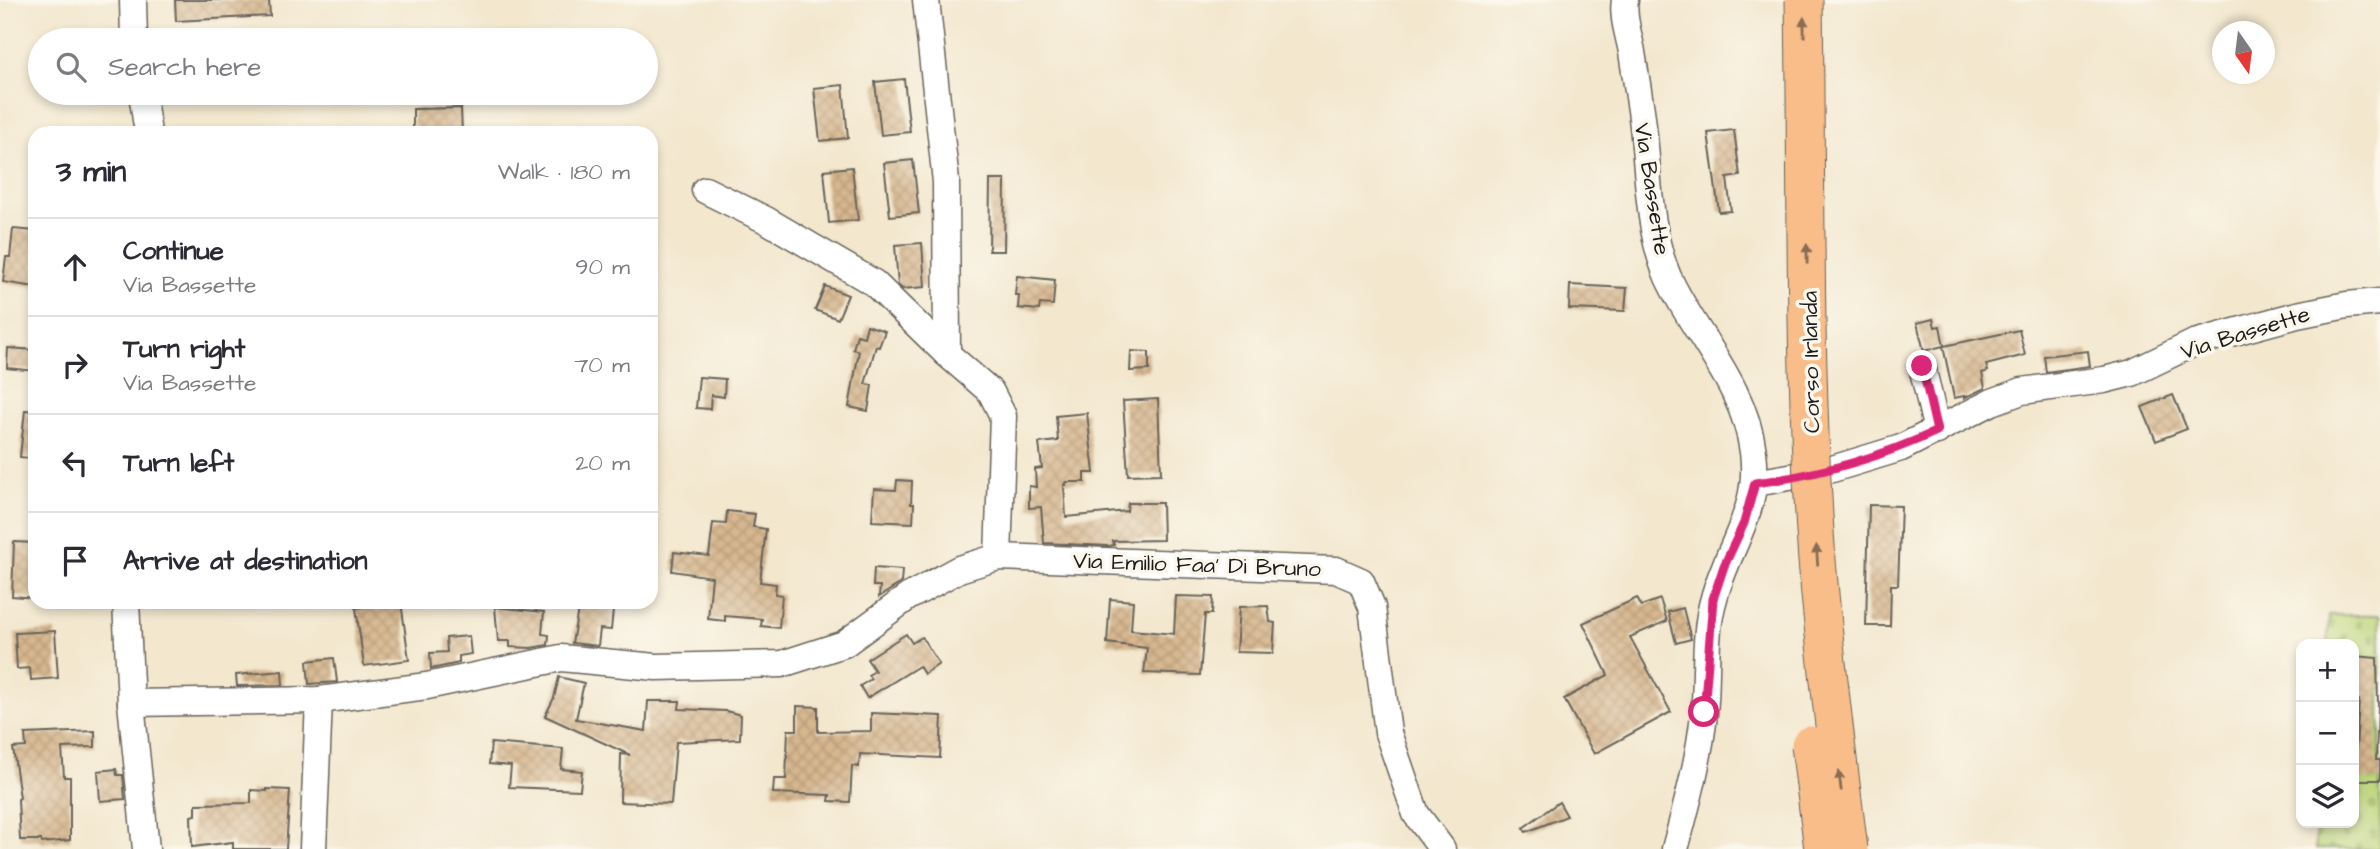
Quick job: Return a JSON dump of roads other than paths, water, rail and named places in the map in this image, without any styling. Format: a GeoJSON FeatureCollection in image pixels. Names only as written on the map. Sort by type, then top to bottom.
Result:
{"type":"FeatureCollection","features":[{"type":"Feature","properties":{"kind":"highway","name":"Corso Irlanda"},"geometry":{"type":"LineString","coordinates":[[1779,0],[1784,408],[1791,550],[1807,722],[1823,849]]}},
{"type":"Feature","properties":{"kind":"highway","name":"Corso Irlanda"},"geometry":{"type":"LineString","coordinates":[[1804,0],[1810,407],[1817,559],[1832,717],[1849,849]]}},
{"type":"Feature","properties":{"kind":"street"},"geometry":{"type":"LineString","coordinates":[[133,0],[134,28]]}},
{"type":"Feature","properties":{"kind":"street"},"geometry":{"type":"LineString","coordinates":[[926,0],[946,182],[947,343]]}},
{"type":"Feature","properties":{"kind":"street","name":"Via Bassette"},"geometry":{"type":"LineString","coordinates":[[1625,0],[1627,32],[1642,114],[1659,246],[1668,275],[1685,309],[1720,364],[1744,416],[1753,450],[1755,483],[1744,523],[1724,566],[1713,599],[1699,755],[1675,849]]}},
{"type":"Feature","properties":{"kind":"street"},"geometry":{"type":"LineString","coordinates":[[144,105],[147,126]]}},
{"type":"Feature","properties":{"kind":"street"},"geometry":{"type":"LineString","coordinates":[[705,190],[766,220],[874,283],[947,343],[991,392],[1003,416],[998,557]]}},
{"type":"Feature","properties":{"kind":"street","name":"Via Bassette"},"geometry":{"type":"LineString","coordinates":[[1755,483],[1829,470],[1901,448],[1992,402],[2022,391],[2104,380],[2132,373],[2194,344],[2297,315],[2347,305],[2380,302]]}},
{"type":"Feature","properties":{"kind":"street"},"geometry":{"type":"LineString","coordinates":[[1922,366],[1937,431]]}},
{"type":"Feature","properties":{"kind":"street","name":"Via Emilio Faa' Di Bruno"},"geometry":{"type":"LineString","coordinates":[[131,704],[319,700],[427,685],[561,658],[656,667],[782,664],[844,644],[908,597],[959,569],[998,557],[1336,570],[1361,581],[1373,607],[1388,733],[1416,814],[1442,849]]}},
{"type":"Feature","properties":{"kind":"street"},"geometry":{"type":"LineString","coordinates":[[126,609],[131,704],[146,849]]}},
{"type":"Feature","properties":{"kind":"street"},"geometry":{"type":"LineString","coordinates":[[313,849],[319,700]]}}]}
